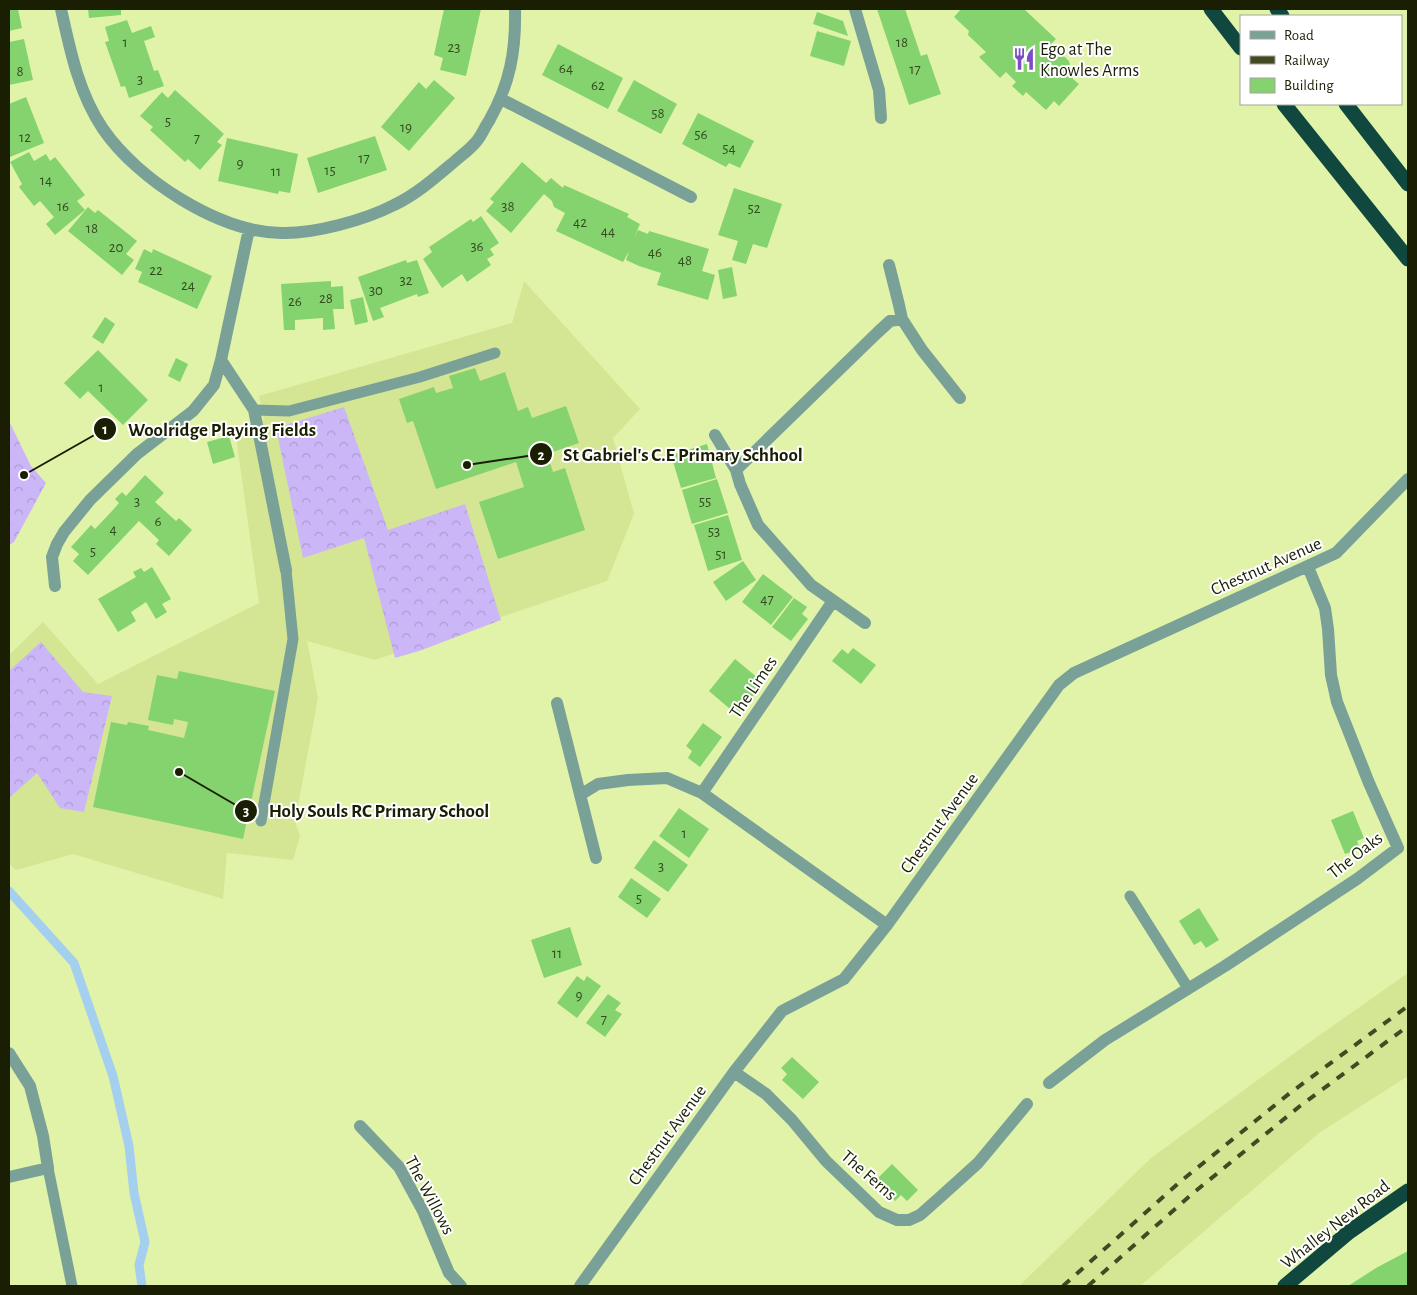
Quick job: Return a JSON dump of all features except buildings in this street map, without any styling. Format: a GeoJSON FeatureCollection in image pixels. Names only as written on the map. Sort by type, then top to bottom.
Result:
{"type":"FeatureCollection","features":[{"type":"Feature","properties":{"kind":"highway"},"geometry":{"type":"LineString","coordinates":[[1211,9],[1240,47]]}},
{"type":"Feature","properties":{"kind":"highway"},"geometry":{"type":"LineString","coordinates":[[1285,105],[1408,259]]}},
{"type":"Feature","properties":{"kind":"highway"},"geometry":{"type":"LineString","coordinates":[[1347,105],[1408,184]]}},
{"type":"Feature","properties":{"kind":"highway","name":"Whalley New Road"},"geometry":{"type":"LineString","coordinates":[[1285,1286],[1349,1232],[1408,1191]]}},
{"type":"Feature","properties":{"kind":"street"},"geometry":{"type":"LineString","coordinates":[[61,9],[81,88],[103,129],[134,166],[194,207],[249,229],[281,233],[318,229],[350,222],[394,206],[431,182],[476,143],[501,99],[508,78],[516,36],[515,9]]}},
{"type":"Feature","properties":{"kind":"street"},"geometry":{"type":"LineString","coordinates":[[855,9],[879,90],[882,118]]}},
{"type":"Feature","properties":{"kind":"street"},"geometry":{"type":"LineString","coordinates":[[501,99],[691,197]]}},
{"type":"Feature","properties":{"kind":"street"},"geometry":{"type":"LineString","coordinates":[[55,586],[52,557],[64,532],[90,500],[138,454],[193,411],[214,385],[222,360],[249,229]]}},
{"type":"Feature","properties":{"kind":"street"},"geometry":{"type":"LineString","coordinates":[[889,264],[902,319],[919,346],[960,398]]}},
{"type":"Feature","properties":{"kind":"street"},"geometry":{"type":"LineString","coordinates":[[736,470],[890,321],[902,319]]}},
{"type":"Feature","properties":{"kind":"street"},"geometry":{"type":"LineString","coordinates":[[222,360],[254,410],[286,570]]}},
{"type":"Feature","properties":{"kind":"street"},"geometry":{"type":"LineString","coordinates":[[715,435],[736,470],[758,525],[811,585],[865,623]]}},
{"type":"Feature","properties":{"kind":"street","name":"Chestnut Avenue"},"geometry":{"type":"LineString","coordinates":[[580,1286],[734,1072],[782,1011],[844,979],[886,925],[1059,685],[1074,672],[1336,554],[1408,479]]}},
{"type":"Feature","properties":{"kind":"street","name":"The Oaks"},"geometry":{"type":"LineString","coordinates":[[1048,1083],[1105,1040],[1225,966],[1357,879],[1398,848],[1336,702],[1331,675],[1328,629],[1324,608],[1308,566]]}},
{"type":"Feature","properties":{"kind":"street","name":"The Limes"},"geometry":{"type":"LineString","coordinates":[[702,793],[834,601]]}},
{"type":"Feature","properties":{"kind":"street"},"geometry":{"type":"LineString","coordinates":[[557,703],[596,858]]}},
{"type":"Feature","properties":{"kind":"street"},"geometry":{"type":"LineString","coordinates":[[580,795],[598,784],[667,778],[702,793],[886,925]]}},
{"type":"Feature","properties":{"kind":"street"},"geometry":{"type":"LineString","coordinates":[[9,1053],[30,1086],[43,1136],[48,1168],[9,1177]]}},
{"type":"Feature","properties":{"kind":"street","name":"The Ferns"},"geometry":{"type":"LineString","coordinates":[[734,1072],[766,1094],[792,1120],[826,1161],[879,1212],[896,1220],[909,1220],[920,1215],[937,1200],[978,1163],[1027,1104]]}},
{"type":"Feature","properties":{"kind":"street","name":"The Willows"},"geometry":{"type":"LineString","coordinates":[[360,1126],[399,1167],[423,1211],[449,1273],[461,1286]]}},
{"type":"Feature","properties":{"kind":"lane"},"geometry":{"type":"LineString","coordinates":[[254,410],[289,411],[420,377],[495,353]]}},
{"type":"Feature","properties":{"kind":"lane"},"geometry":{"type":"LineString","coordinates":[[261,821],[293,639],[286,570]]}},
{"type":"Feature","properties":{"kind":"lane"},"geometry":{"type":"LineString","coordinates":[[1130,896],[1188,988]]}},
{"type":"Feature","properties":{"kind":"lane"},"geometry":{"type":"LineString","coordinates":[[48,1168],[72,1286]]}},
{"type":"Feature","properties":{"kind":"shaded area"},"geometry":{"type":"Polygon","coordinates":[[[524,281],[640,409],[613,438],[634,514],[607,581],[375,660],[307,641],[318,698],[295,821],[300,836],[293,860],[227,853],[223,899],[73,854],[16,870],[9,864],[9,655],[43,622],[98,684],[259,603],[235,429],[264,420],[259,396],[512,323],[524,281]]]}},
{"type":"Feature","properties":{"kind":"shaded area"},"geometry":{"type":"Polygon","coordinates":[[[1408,973],[1408,1076],[1319,1133],[1140,1286],[1019,1286],[1151,1158],[1408,973]]]}},
{"type":"Feature","properties":{"kind":"green space"},"geometry":{"type":"Polygon","coordinates":[[[344,407],[388,530],[465,504],[501,620],[419,651],[395,658],[364,538],[303,558],[276,428],[344,407]]]}},
{"type":"Feature","properties":{"kind":"green space"},"geometry":{"type":"Polygon","coordinates":[[[9,421],[31,466],[46,483],[14,542],[9,545],[9,421]]]}},
{"type":"Feature","properties":{"kind":"green space"},"geometry":{"type":"Polygon","coordinates":[[[41,642],[83,692],[112,696],[84,812],[60,808],[37,773],[9,798],[9,671],[41,642]]]}},
{"type":"Feature","properties":{"kind":"waterway"},"geometry":{"type":"LineString","coordinates":[[9,891],[74,963],[113,1076],[129,1146],[134,1193],[145,1242],[139,1265],[142,1286]]}},
{"type":"Feature","properties":{"kind":"railway"},"geometry":{"type":"LineString","coordinates":[[1063,1286],[1181,1181],[1290,1093],[1408,1006]]}},
{"type":"Feature","properties":{"kind":"railway"},"geometry":{"type":"LineString","coordinates":[[1088,1286],[1192,1194],[1300,1106],[1408,1026]]}},
{"type":"Feature","properties":{"kind":"place","name":"Ego at The Knowles Arms"},"geometry":{"type":"Point","coordinates":[1024,59]}},
{"type":"Feature","properties":{"kind":"place","name":"St Gabriel's C.E Primary Schhool"},"geometry":{"type":"Point","coordinates":[467,465]}},
{"type":"Feature","properties":{"kind":"place","name":"Woolridge Playing Fields"},"geometry":{"type":"Point","coordinates":[24,475]}},
{"type":"Feature","properties":{"kind":"place","name":"Holy Souls RC Primary School"},"geometry":{"type":"Point","coordinates":[179,772]}}]}
